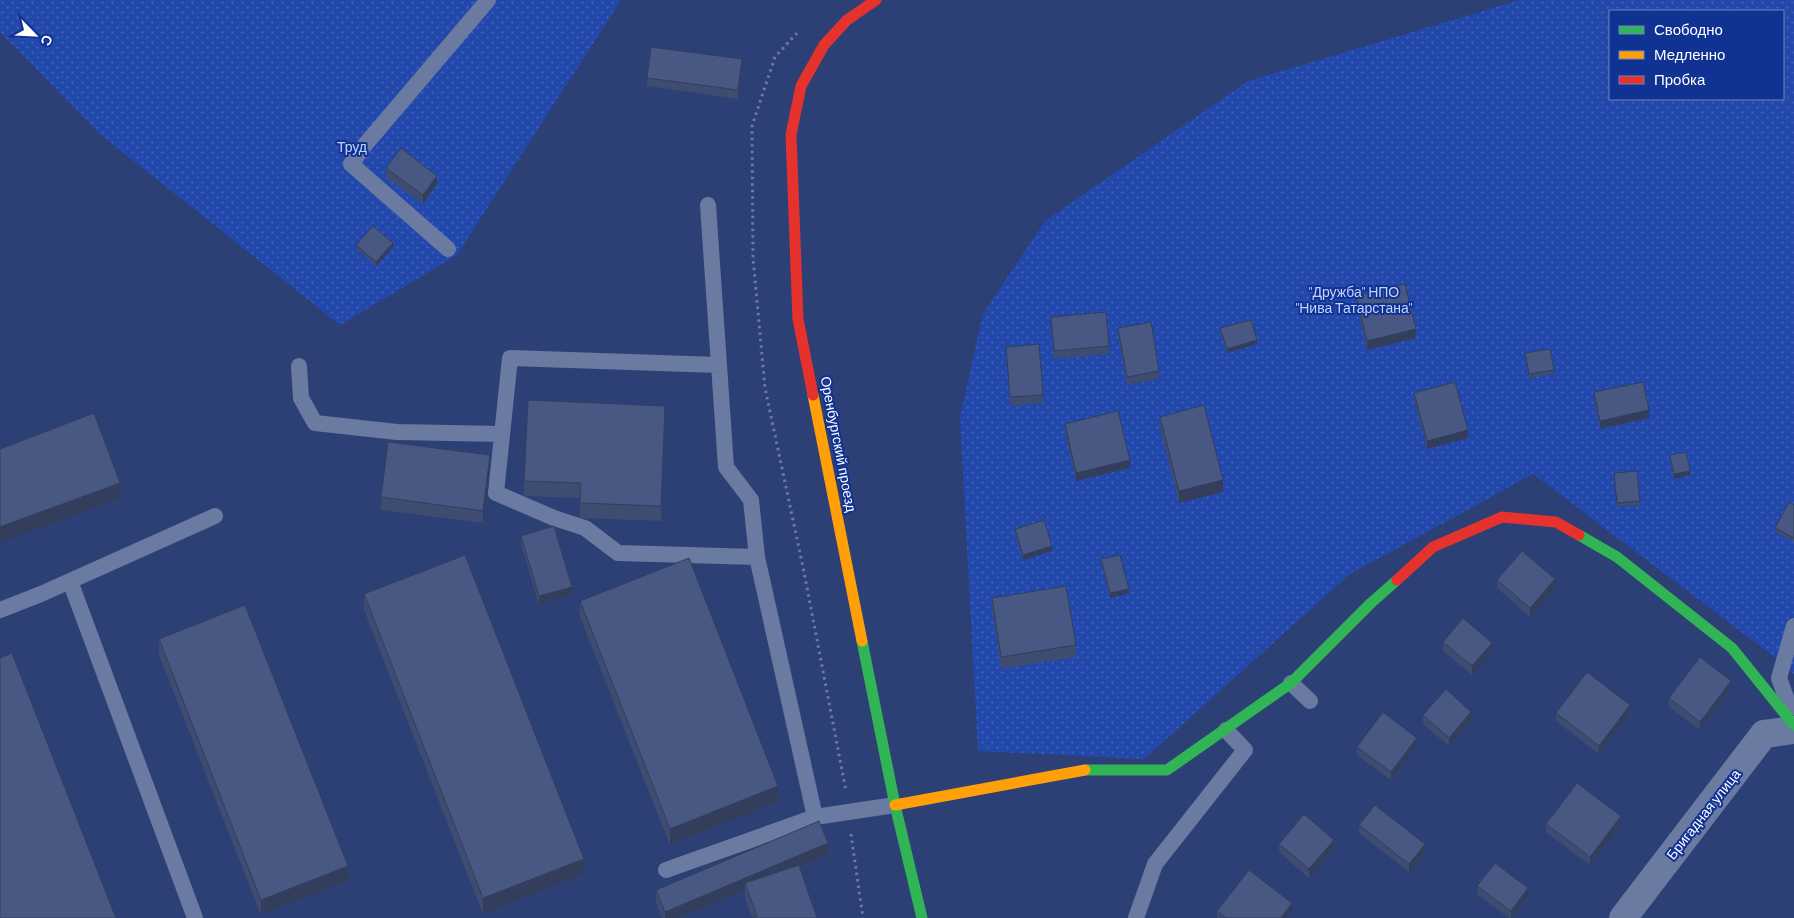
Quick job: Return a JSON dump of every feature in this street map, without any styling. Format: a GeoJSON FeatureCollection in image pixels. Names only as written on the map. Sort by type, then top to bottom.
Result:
{"type":"FeatureCollection","features":[{"type":"Feature","properties":{"kind":"street","name":"Оренбургский проезд"},"geometry":{"type":"LineString","coordinates":[[876,0],[847,20],[824,44],[801,86],[791,135],[798,319],[895,805],[922,918]]}},
{"type":"Feature","properties":{"kind":"street"},"geometry":{"type":"LineString","coordinates":[[895,805],[1083,770],[1168,770],[1292,683],[1371,602],[1433,547],[1502,517],[1556,522],[1617,557],[1732,648],[1794,725]]}},
{"type":"Feature","properties":{"kind":"street","name":"Бригадная улица"},"geometry":{"type":"LineString","coordinates":[[1623,918],[1764,734],[1794,730]]}},
{"type":"Feature","properties":{"kind":"lane"},"geometry":{"type":"LineString","coordinates":[[448,249],[351,164],[364,146],[488,0]]}},
{"type":"Feature","properties":{"kind":"lane"},"geometry":{"type":"LineString","coordinates":[[708,205],[726,466],[751,500],[757,557],[815,817]]}},
{"type":"Feature","properties":{"kind":"lane"},"geometry":{"type":"LineString","coordinates":[[719,365],[510,358],[496,493],[554,518],[585,528],[618,553],[757,557]]}},
{"type":"Feature","properties":{"kind":"lane"},"geometry":{"type":"LineString","coordinates":[[300,366],[301,398],[314,423],[397,432],[502,434]]}},
{"type":"Feature","properties":{"kind":"lane"},"geometry":{"type":"LineString","coordinates":[[0,610],[215,516]]}},
{"type":"Feature","properties":{"kind":"lane"},"geometry":{"type":"LineString","coordinates":[[70,581],[195,918]]}},
{"type":"Feature","properties":{"kind":"lane"},"geometry":{"type":"LineString","coordinates":[[1794,626],[1778,678],[1794,720]]}},
{"type":"Feature","properties":{"kind":"lane"},"geometry":{"type":"LineString","coordinates":[[1292,683],[1310,702]]}},
{"type":"Feature","properties":{"kind":"lane"},"geometry":{"type":"LineString","coordinates":[[1136,918],[1155,864],[1245,750],[1226,730]]}},
{"type":"Feature","properties":{"kind":"lane"},"geometry":{"type":"LineString","coordinates":[[666,870],[815,817],[895,805]]}},
{"type":"Feature","properties":{"kind":"green space","name":"Труд"},"geometry":{"type":"Polygon","coordinates":[[[0,0],[621,0],[457,255],[340,325],[101,135],[0,32],[0,0]]]}},
{"type":"Feature","properties":{"kind":"green space","name":"\"Дружба\" НПО \"Нива Татарстана\""},"geometry":{"type":"Polygon","coordinates":[[[1520,0],[1794,0],[1794,675],[1788,667],[1533,474],[1350,574],[1144,759],[978,751],[960,417],[983,314],[1045,221],[1248,81],[1520,0]]]}},
{"type":"Feature","properties":{"kind":"building"},"geometry":{"type":"Polygon","coordinates":[[[651,47],[742,59],[738,90],[647,78],[651,47]]]}},
{"type":"Feature","properties":{"kind":"building"},"geometry":{"type":"Polygon","coordinates":[[[401,148],[437,176],[423,195],[386,168],[401,148]]]}},
{"type":"Feature","properties":{"kind":"building"},"geometry":{"type":"Polygon","coordinates":[[[373,226],[393,243],[376,262],[356,245],[373,226]]]}},
{"type":"Feature","properties":{"kind":"building"},"geometry":{"type":"Polygon","coordinates":[[[1405,284],[1416,329],[1367,341],[1356,296],[1405,284]]]}},
{"type":"Feature","properties":{"kind":"building"},"geometry":{"type":"Polygon","coordinates":[[[1106,312],[1109,346],[1054,351],[1051,317],[1106,312]]]}},
{"type":"Feature","properties":{"kind":"building"},"geometry":{"type":"Polygon","coordinates":[[[1251,320],[1257,340],[1227,349],[1220,328],[1251,320]]]}},
{"type":"Feature","properties":{"kind":"building"},"geometry":{"type":"Polygon","coordinates":[[[1151,322],[1159,371],[1127,377],[1118,328],[1151,322]]]}},
{"type":"Feature","properties":{"kind":"building"},"geometry":{"type":"Polygon","coordinates":[[[1039,344],[1043,395],[1010,397],[1006,347],[1039,344]]]}},
{"type":"Feature","properties":{"kind":"building"},"geometry":{"type":"Polygon","coordinates":[[[1550,349],[1554,370],[1529,374],[1525,353],[1550,349]]]}},
{"type":"Feature","properties":{"kind":"building"},"geometry":{"type":"Polygon","coordinates":[[[1455,382],[1468,430],[1427,441],[1414,393],[1455,382]]]}},
{"type":"Feature","properties":{"kind":"building"},"geometry":{"type":"Polygon","coordinates":[[[1643,382],[1649,410],[1600,421],[1594,392],[1643,382]]]}},
{"type":"Feature","properties":{"kind":"building"},"geometry":{"type":"Polygon","coordinates":[[[528,400],[665,406],[661,506],[580,503],[581,483],[524,481],[528,400]]]}},
{"type":"Feature","properties":{"kind":"building"},"geometry":{"type":"Polygon","coordinates":[[[1204,405],[1223,480],[1179,491],[1160,417],[1204,405]]]}},
{"type":"Feature","properties":{"kind":"building"},"geometry":{"type":"Polygon","coordinates":[[[1118,411],[1130,460],[1076,473],[1065,424],[1118,411]]]}},
{"type":"Feature","properties":{"kind":"building"},"geometry":{"type":"Polygon","coordinates":[[[94,413],[120,483],[0,527],[0,449],[94,413]]]}},
{"type":"Feature","properties":{"kind":"building"},"geometry":{"type":"Polygon","coordinates":[[[388,442],[490,455],[483,511],[381,497],[388,442]]]}},
{"type":"Feature","properties":{"kind":"building"},"geometry":{"type":"Polygon","coordinates":[[[1686,452],[1690,471],[1674,474],[1670,455],[1686,452]]]}},
{"type":"Feature","properties":{"kind":"building"},"geometry":{"type":"Polygon","coordinates":[[[1637,471],[1640,501],[1617,503],[1614,473],[1637,471]]]}},
{"type":"Feature","properties":{"kind":"building"},"geometry":{"type":"Polygon","coordinates":[[[1789,502],[1794,505],[1794,538],[1775,528],[1789,502]]]}},
{"type":"Feature","properties":{"kind":"building"},"geometry":{"type":"Polygon","coordinates":[[[1044,520],[1052,546],[1023,555],[1015,529],[1044,520]]]}},
{"type":"Feature","properties":{"kind":"building"},"geometry":{"type":"Polygon","coordinates":[[[554,526],[572,587],[539,596],[521,536],[554,526]]]}},
{"type":"Feature","properties":{"kind":"building"},"geometry":{"type":"Polygon","coordinates":[[[1522,551],[1555,579],[1530,608],[1497,580],[1522,551]]]}},
{"type":"Feature","properties":{"kind":"building"},"geometry":{"type":"Polygon","coordinates":[[[465,555],[584,859],[483,898],[364,594],[465,555]]]}},
{"type":"Feature","properties":{"kind":"building"},"geometry":{"type":"Polygon","coordinates":[[[1120,555],[1129,589],[1110,593],[1101,559],[1120,555]]]}},
{"type":"Feature","properties":{"kind":"building"},"geometry":{"type":"Polygon","coordinates":[[[689,558],[778,786],[670,829],[580,601],[689,558]]]}},
{"type":"Feature","properties":{"kind":"building"},"geometry":{"type":"Polygon","coordinates":[[[1066,586],[1076,645],[1001,657],[992,598],[1066,586]]]}},
{"type":"Feature","properties":{"kind":"building"},"geometry":{"type":"Polygon","coordinates":[[[245,605],[348,866],[261,900],[159,639],[245,605]]]}},
{"type":"Feature","properties":{"kind":"building"},"geometry":{"type":"Polygon","coordinates":[[[1463,618],[1492,643],[1472,666],[1443,642],[1463,618]]]}},
{"type":"Feature","properties":{"kind":"building"},"geometry":{"type":"Polygon","coordinates":[[[12,653],[116,918],[0,918],[0,658],[12,653]]]}},
{"type":"Feature","properties":{"kind":"building"},"geometry":{"type":"Polygon","coordinates":[[[1700,657],[1731,681],[1700,722],[1669,698],[1700,657]]]}},
{"type":"Feature","properties":{"kind":"building"},"geometry":{"type":"Polygon","coordinates":[[[1587,672],[1630,705],[1599,746],[1556,713],[1587,672]]]}},
{"type":"Feature","properties":{"kind":"building"},"geometry":{"type":"Polygon","coordinates":[[[1446,689],[1471,712],[1449,738],[1423,715],[1446,689]]]}},
{"type":"Feature","properties":{"kind":"building"},"geometry":{"type":"Polygon","coordinates":[[[1383,712],[1417,738],[1391,772],[1357,747],[1383,712]]]}},
{"type":"Feature","properties":{"kind":"building"},"geometry":{"type":"Polygon","coordinates":[[[1577,783],[1621,816],[1590,857],[1546,824],[1577,783]]]}},
{"type":"Feature","properties":{"kind":"building"},"geometry":{"type":"Polygon","coordinates":[[[1375,805],[1425,844],[1409,864],[1359,825],[1375,805]]]}},
{"type":"Feature","properties":{"kind":"building"},"geometry":{"type":"Polygon","coordinates":[[[1304,814],[1334,840],[1309,869],[1279,844],[1304,814]]]}},
{"type":"Feature","properties":{"kind":"building"},"geometry":{"type":"Polygon","coordinates":[[[819,821],[828,843],[665,912],[656,890],[819,821]]]}},
{"type":"Feature","properties":{"kind":"building"},"geometry":{"type":"Polygon","coordinates":[[[1495,863],[1528,888],[1511,911],[1477,886],[1495,863]]]}},
{"type":"Feature","properties":{"kind":"building"},"geometry":{"type":"Polygon","coordinates":[[[799,865],[817,918],[751,918],[757,916],[745,883],[799,865]]]}},
{"type":"Feature","properties":{"kind":"building"},"geometry":{"type":"Polygon","coordinates":[[[1249,870],[1292,903],[1281,918],[1226,918],[1217,911],[1249,870]]]}},
{"type":"Feature","properties":{"kind":"traffic: fast"},"geometry":{"type":"LineString","coordinates":[[1579,535],[1617,557],[1732,648],[1794,725]]}},
{"type":"Feature","properties":{"kind":"traffic: fast"},"geometry":{"type":"LineString","coordinates":[[1085,770],[1167,770],[1291,683],[1371,603],[1397,580]]}},
{"type":"Feature","properties":{"kind":"traffic: fast"},"geometry":{"type":"LineString","coordinates":[[862,641],[895,805],[922,918]]}},
{"type":"Feature","properties":{"kind":"traffic: slow"},"geometry":{"type":"LineString","coordinates":[[813,395],[862,641]]}},
{"type":"Feature","properties":{"kind":"traffic: slow"},"geometry":{"type":"LineString","coordinates":[[895,805],[1085,770]]}},
{"type":"Feature","properties":{"kind":"traffic: jam"},"geometry":{"type":"LineString","coordinates":[[813,395],[798,319],[791,135],[801,86],[824,45],[847,20],[876,0]]}},
{"type":"Feature","properties":{"kind":"traffic: jam"},"geometry":{"type":"LineString","coordinates":[[1397,580],[1433,547],[1502,517],[1556,522],[1579,535]]}}]}
